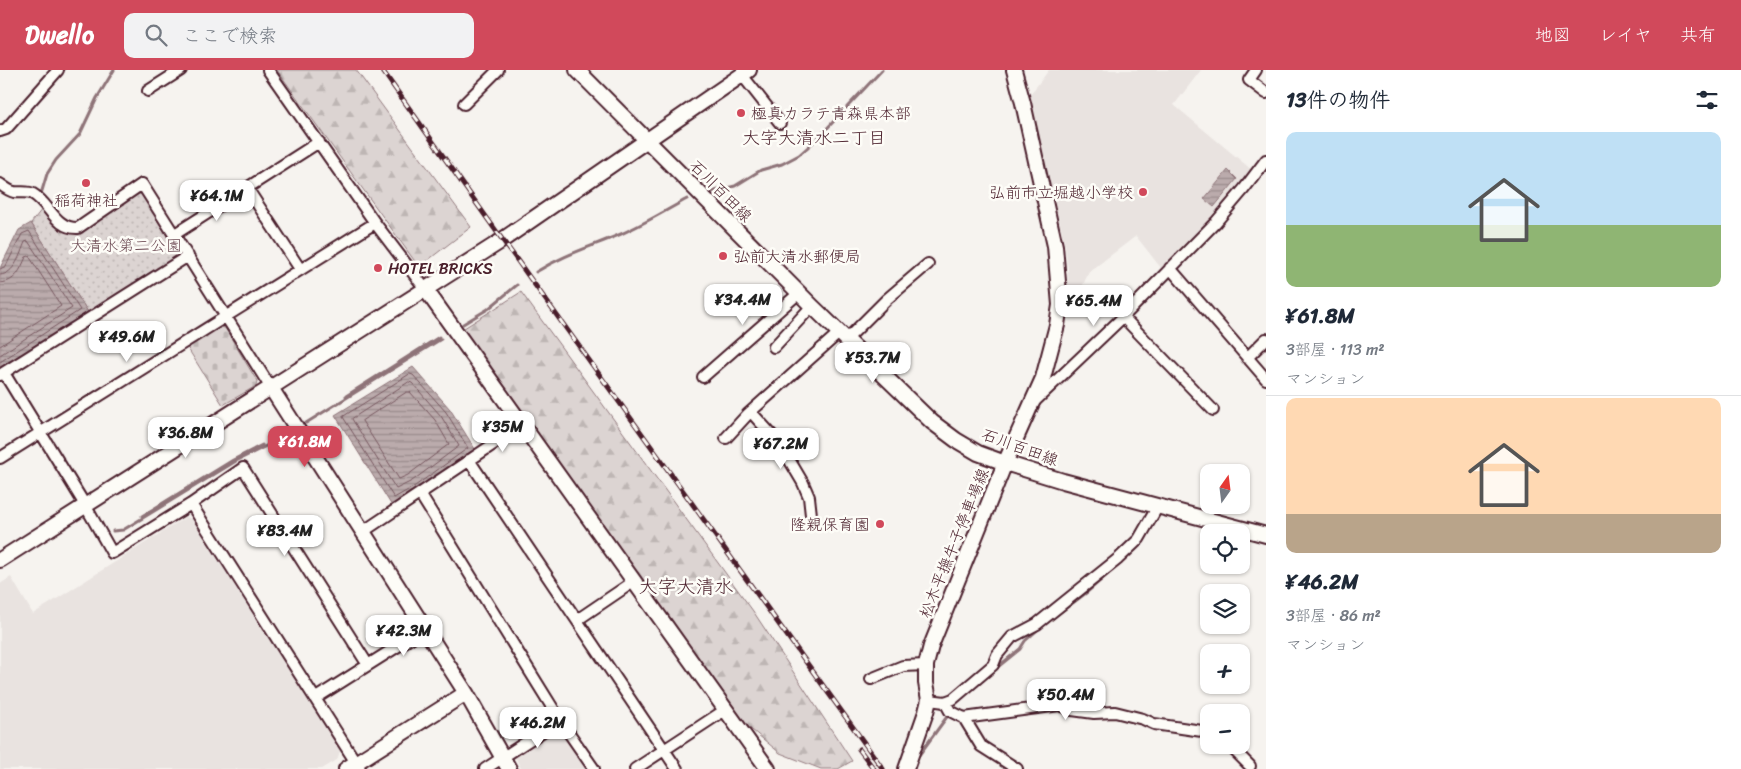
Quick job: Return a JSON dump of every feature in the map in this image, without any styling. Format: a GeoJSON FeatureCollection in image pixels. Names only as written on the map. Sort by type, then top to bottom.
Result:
{"type":"FeatureCollection","features":[{"type":"Feature","properties":{"kind":"street"},"geometry":{"type":"LineString","coordinates":[[0,131],[6,129],[58,70]]}},
{"type":"Feature","properties":{"kind":"street"},"geometry":{"type":"LineString","coordinates":[[148,91],[181,70]]}},
{"type":"Feature","properties":{"kind":"street"},"geometry":{"type":"LineString","coordinates":[[268,70],[768,769]]}},
{"type":"Feature","properties":{"kind":"street"},"geometry":{"type":"LineString","coordinates":[[464,104],[498,70]]}},
{"type":"Feature","properties":{"kind":"street","name":"石川百田線"},"geometry":{"type":"LineString","coordinates":[[577,70],[812,306],[932,422],[956,440],[978,453],[1063,481],[1266,535]]}},
{"type":"Feature","properties":{"kind":"street","name":"松木平撫牛子停車場線"},"geometry":{"type":"LineString","coordinates":[[906,769],[929,700],[926,683],[926,665],[931,646],[1005,463],[1044,378],[1057,325],[1060,305],[1055,246],[1014,70]]}},
{"type":"Feature","properties":{"kind":"street"},"geometry":{"type":"LineString","coordinates":[[1256,70],[1249,80],[1266,93]]}},
{"type":"Feature","properties":{"kind":"street"},"geometry":{"type":"LineString","coordinates":[[0,560],[498,243],[746,73],[780,123]]}},
{"type":"Feature","properties":{"kind":"street"},"geometry":{"type":"LineString","coordinates":[[175,234],[319,142]]}},
{"type":"Feature","properties":{"kind":"street"},"geometry":{"type":"LineString","coordinates":[[1034,403],[1123,317],[1216,222],[1244,190],[1266,160]]}},
{"type":"Feature","properties":{"kind":"street"},"geometry":{"type":"LineString","coordinates":[[0,184],[12,192],[32,194],[44,204],[58,221],[72,228],[78,228],[142,184],[466,693],[507,763]]}},
{"type":"Feature","properties":{"kind":"street"},"geometry":{"type":"LineString","coordinates":[[247,188],[300,269]]}},
{"type":"Feature","properties":{"kind":"street"},"geometry":{"type":"LineString","coordinates":[[0,458],[375,222]]}},
{"type":"Feature","properties":{"kind":"street"},"geometry":{"type":"LineString","coordinates":[[188,256],[2,374],[85,505],[112,553],[191,504],[243,468],[368,665]]}},
{"type":"Feature","properties":{"kind":"street"},"geometry":{"type":"LineString","coordinates":[[726,438],[751,412],[928,264]]}},
{"type":"Feature","properties":{"kind":"street"},"geometry":{"type":"LineString","coordinates":[[1170,268],[1266,379]]}},
{"type":"Feature","properties":{"kind":"street"},"geometry":{"type":"LineString","coordinates":[[703,377],[714,361],[799,293]]}},
{"type":"Feature","properties":{"kind":"street"},"geometry":{"type":"LineString","coordinates":[[774,347],[812,306]]}},
{"type":"Feature","properties":{"kind":"street"},"geometry":{"type":"LineString","coordinates":[[1123,317],[1213,410]]}},
{"type":"Feature","properties":{"kind":"street"},"geometry":{"type":"LineString","coordinates":[[1247,358],[1266,338]]}},
{"type":"Feature","properties":{"kind":"street"},"geometry":{"type":"LineString","coordinates":[[751,412],[780,444],[803,483],[809,497],[811,515],[815,524]]}},
{"type":"Feature","properties":{"kind":"street"},"geometry":{"type":"LineString","coordinates":[[364,532],[522,425]]}},
{"type":"Feature","properties":{"kind":"street"},"geometry":{"type":"LineString","coordinates":[[469,460],[677,769]]}},
{"type":"Feature","properties":{"kind":"street"},"geometry":{"type":"LineString","coordinates":[[420,494],[560,720],[594,769]]}},
{"type":"Feature","properties":{"kind":"street"},"geometry":{"type":"LineString","coordinates":[[191,504],[316,698],[354,767],[466,693]]}},
{"type":"Feature","properties":{"kind":"street"},"geometry":{"type":"LineString","coordinates":[[929,700],[945,702],[952,699],[993,665],[997,655],[1012,637],[1037,624],[1118,559],[1139,539],[1158,506]]}},
{"type":"Feature","properties":{"kind":"street"},"geometry":{"type":"LineString","coordinates":[[576,620],[633,582]]}},
{"type":"Feature","properties":{"kind":"street"},"geometry":{"type":"LineString","coordinates":[[316,698],[425,629]]}},
{"type":"Feature","properties":{"kind":"street"},"geometry":{"type":"LineString","coordinates":[[871,679],[903,666],[926,665]]}},
{"type":"Feature","properties":{"kind":"street"},"geometry":{"type":"LineString","coordinates":[[945,702],[950,711],[964,718],[981,746],[1017,769]]}},
{"type":"Feature","properties":{"kind":"street"},"geometry":{"type":"LineString","coordinates":[[964,718],[1060,705],[1072,710],[1094,713],[1115,712],[1154,724],[1200,731]]}},
{"type":"Feature","properties":{"kind":"street"},"geometry":{"type":"LineString","coordinates":[[635,769],[725,710]]}},
{"type":"Feature","properties":{"kind":"street"},"geometry":{"type":"LineString","coordinates":[[485,769],[507,763],[560,720]]}},
{"type":"Feature","properties":{"kind":"street"},"geometry":{"type":"LineString","coordinates":[[1238,754],[1250,766]]}},
{"type":"Feature","properties":{"kind":"shaded area","name":"弘前市立堀越小学校"},"geometry":{"type":"Polygon","coordinates":[[[1049,70],[1201,70],[1174,105],[1252,170],[1213,215],[1161,268],[1136,236],[1089,272],[1081,289],[1067,299],[1068,270],[1065,246],[1029,96],[1049,70]]]}},
{"type":"Feature","properties":{"kind":"shaded area"},"geometry":{"type":"Polygon","coordinates":[[[186,517],[192,519],[340,751],[337,760],[322,769],[0,769],[0,584],[11,577],[33,614],[186,517]]]}},
{"type":"Feature","properties":{"kind":"shaded area"},"geometry":{"type":"Polygon","coordinates":[[[558,728],[562,729],[588,769],[521,769],[516,758],[517,754],[558,728]]]}},
{"type":"Feature","properties":{"kind":"green space"},"geometry":{"type":"Polygon","coordinates":[[[277,70],[356,70],[471,227],[419,267],[277,70]]]}},
{"type":"Feature","properties":{"kind":"green space","name":"大清水第二公園"},"geometry":{"type":"Polygon","coordinates":[[[136,193],[143,195],[178,257],[88,312],[31,223],[42,209],[57,225],[77,233],[136,193]]]}},
{"type":"Feature","properties":{"kind":"green space"},"geometry":{"type":"Polygon","coordinates":[[[521,292],[753,611],[852,761],[838,769],[821,769],[780,753],[735,716],[604,526],[577,493],[461,330],[521,292]]]}},
{"type":"Feature","properties":{"kind":"green space"},"geometry":{"type":"Polygon","coordinates":[[[220,327],[225,328],[257,381],[256,386],[223,405],[187,347],[220,327]]]}},
{"type":"Feature","properties":{"kind":"water"},"geometry":{"type":"Polygon","coordinates":[[[1228,170],[1237,179],[1214,207],[1204,199],[1228,170]]]}},
{"type":"Feature","properties":{"kind":"water"},"geometry":{"type":"Polygon","coordinates":[[[31,223],[88,312],[0,368],[0,268],[19,230],[31,223]]]}},
{"type":"Feature","properties":{"kind":"water"},"geometry":{"type":"Polygon","coordinates":[[[413,367],[450,409],[475,449],[418,490],[392,506],[335,415],[413,367]]]}},
{"type":"Feature","properties":{"kind":"waterway"},"geometry":{"type":"LineString","coordinates":[[41,194],[47,174],[56,160],[80,134],[97,98],[114,70]]}},
{"type":"Feature","properties":{"kind":"waterway"},"geometry":{"type":"LineString","coordinates":[[711,192],[735,186],[761,170],[782,164],[799,155],[817,139],[882,70]]}},
{"type":"Feature","properties":{"kind":"waterway"},"geometry":{"type":"LineString","coordinates":[[536,272],[568,255],[630,230],[687,199]]}},
{"type":"Feature","properties":{"kind":"waterway"},"geometry":{"type":"LineString","coordinates":[[463,324],[488,309],[517,285]]}},
{"type":"Feature","properties":{"kind":"waterway"},"geometry":{"type":"LineString","coordinates":[[346,396],[439,337]]}},
{"type":"Feature","properties":{"kind":"waterway"},"geometry":{"type":"LineString","coordinates":[[306,423],[441,339]]}},
{"type":"Feature","properties":{"kind":"waterway"},"geometry":{"type":"LineString","coordinates":[[113,531],[123,530],[236,461],[290,434]]}},
{"type":"Feature","properties":{"kind":"waterway"},"geometry":{"type":"LineString","coordinates":[[142,516],[233,460],[262,445]]}},
{"type":"Feature","properties":{"kind":"waterway"},"geometry":{"type":"LineString","coordinates":[[994,670],[1020,649],[1025,641],[1042,626],[1086,593],[1124,560]]}},
{"type":"Feature","properties":{"kind":"waterway"},"geometry":{"type":"LineString","coordinates":[[919,755],[949,714]]}},
{"type":"Feature","properties":{"kind":"railway"},"geometry":{"type":"LineString","coordinates":[[382,70],[883,769]]}},
{"type":"Feature","properties":{"kind":"railway"},"geometry":{"type":"LineString","coordinates":[[859,749],[874,769]]}},
{"type":"Feature","properties":{"kind":"place","name":"極真カラテ青森県本部"},"geometry":{"type":"Point","coordinates":[741,113]}},
{"type":"Feature","properties":{"kind":"place","name":"稲荷神社"},"geometry":{"type":"Point","coordinates":[86,183]}},
{"type":"Feature","properties":{"kind":"place","name":"弘前市立堀越小学校"},"geometry":{"type":"Point","coordinates":[1143,192]}},
{"type":"Feature","properties":{"kind":"place","name":"弘前大清水郵便局"},"geometry":{"type":"Point","coordinates":[723,256]}},
{"type":"Feature","properties":{"kind":"place","name":"HOTEL BRICKS"},"geometry":{"type":"Point","coordinates":[378,268]}},
{"type":"Feature","properties":{"kind":"place","name":"隆親保育園"},"geometry":{"type":"Point","coordinates":[880,524]}},
{"type":"Feature","properties":{"kind":"district","name":"大字大清水二丁目"},"geometry":{"type":"Point","coordinates":[814,138]}},
{"type":"Feature","properties":{"kind":"district","name":"大字大清水"},"geometry":{"type":"Point","coordinates":[686,586]}}]}
